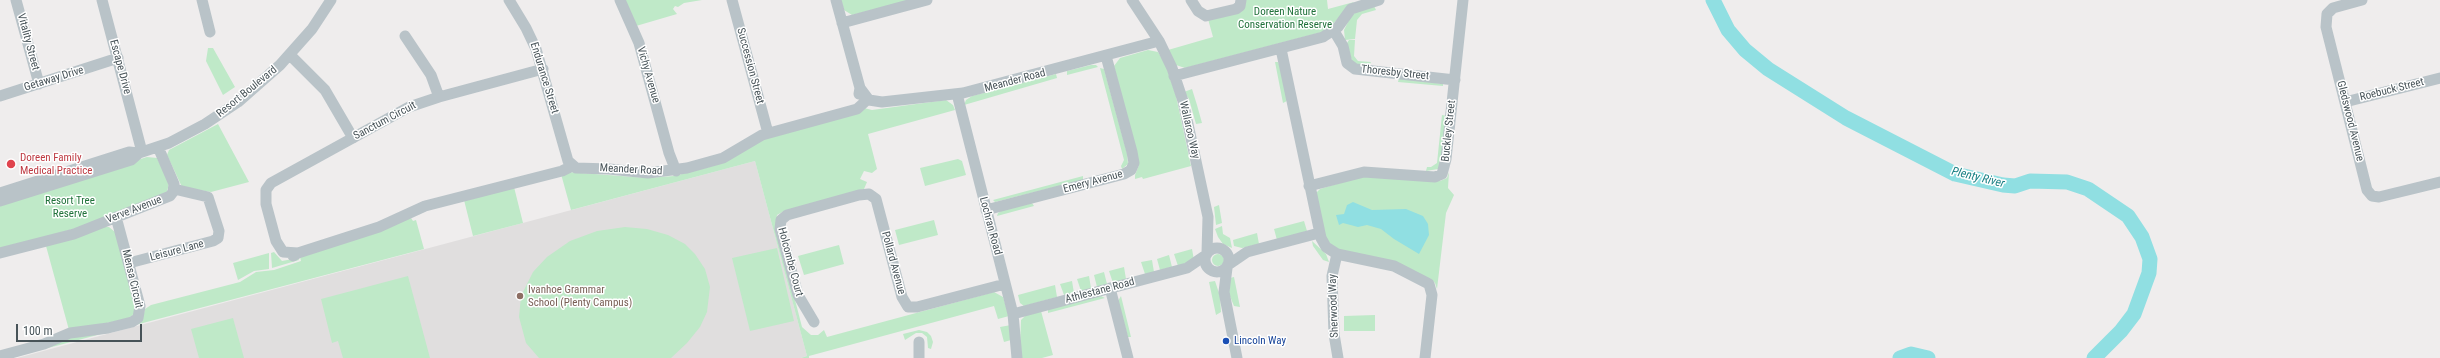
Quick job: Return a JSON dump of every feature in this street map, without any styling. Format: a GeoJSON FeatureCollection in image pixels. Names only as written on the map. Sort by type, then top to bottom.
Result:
{"type":"FeatureCollection","features":[{"type":"Feature","properties":{"kind":"street","name":"Vitality Street"},"geometry":{"type":"LineString","coordinates":[[16,0],[39,84]]}},
{"type":"Feature","properties":{"kind":"street"},"geometry":{"type":"LineString","coordinates":[[202,0],[210,32]]}},
{"type":"Feature","properties":{"kind":"street","name":"Resort Boulevard"},"geometry":{"type":"LineString","coordinates":[[0,201],[119,159],[132,152],[142,152],[158,147],[194,130],[227,110],[250,92],[289,56],[331,0]]}},
{"type":"Feature","properties":{"kind":"street","name":"Endurance Street"},"geometry":{"type":"LineString","coordinates":[[509,0],[526,28],[543,68],[570,164]]}},
{"type":"Feature","properties":{"kind":"street","name":"Vichy Avenue"},"geometry":{"type":"LineString","coordinates":[[620,0],[641,48],[669,153],[668,161],[673,171]]}},
{"type":"Feature","properties":{"kind":"street","name":"Succession Street"},"geometry":{"type":"LineString","coordinates":[[732,0],[768,132]]}},
{"type":"Feature","properties":{"kind":"street"},"geometry":{"type":"LineString","coordinates":[[836,0],[864,97]]}},
{"type":"Feature","properties":{"kind":"street"},"geometry":{"type":"LineString","coordinates":[[842,23],[927,0]]}},
{"type":"Feature","properties":{"kind":"street","name":"Wallaroo Way"},"geometry":{"type":"LineString","coordinates":[[1132,0],[1158,40],[1174,76],[1191,134],[1209,224],[1214,237],[1224,250]]}},
{"type":"Feature","properties":{"kind":"street"},"geometry":{"type":"LineString","coordinates":[[1191,0],[1198,11],[1206,16],[1238,8],[1241,0]]}},
{"type":"Feature","properties":{"kind":"street"},"geometry":{"type":"LineString","coordinates":[[1174,76],[1323,37],[1334,31],[1351,9],[1379,0]]}},
{"type":"Feature","properties":{"kind":"street","name":"Buckley Street"},"geometry":{"type":"LineString","coordinates":[[1309,186],[1364,172],[1435,177],[1442,174],[1446,159],[1463,0]]}},
{"type":"Feature","properties":{"kind":"street","name":"Gledswood Avenue"},"geometry":{"type":"LineString","coordinates":[[2362,0],[2333,8],[2327,14],[2326,27],[2367,190],[2372,196],[2379,197],[2440,182]]}},
{"type":"Feature","properties":{"kind":"street","name":"Escape Drive"},"geometry":{"type":"LineString","coordinates":[[105,1],[114,61],[138,134],[142,152]]}},
{"type":"Feature","properties":{"kind":"street","name":"Thoresby Street"},"geometry":{"type":"LineString","coordinates":[[1334,31],[1341,42],[1347,63],[1355,68],[1455,80]]}},
{"type":"Feature","properties":{"kind":"street"},"geometry":{"type":"LineString","coordinates":[[405,36],[431,75],[439,97]]}},
{"type":"Feature","properties":{"kind":"street","name":"Meander Road"},"geometry":{"type":"LineString","coordinates":[[570,164],[576,168],[615,169],[642,173],[673,171],[723,158],[768,132],[857,109],[864,97],[872,107],[882,102],[981,90],[1145,45],[1158,40]]}},
{"type":"Feature","properties":{"kind":"street"},"geometry":{"type":"LineString","coordinates":[[1281,49],[1319,233],[1326,247],[1337,254],[1387,264],[1414,275],[1429,284],[1432,295],[1425,358]]}},
{"type":"Feature","properties":{"kind":"street"},"geometry":{"type":"LineString","coordinates":[[289,56],[324,90],[353,138]]}},
{"type":"Feature","properties":{"kind":"street","name":"Emery Avenue"},"geometry":{"type":"LineString","coordinates":[[986,210],[1122,174],[1131,170],[1134,163],[1132,152],[1106,56]]}},
{"type":"Feature","properties":{"kind":"street","name":"Getaway Drive"},"geometry":{"type":"LineString","coordinates":[[0,96],[114,61]]}},
{"type":"Feature","properties":{"kind":"street","name":"Sanctum Circuit"},"geometry":{"type":"LineString","coordinates":[[543,68],[439,97],[409,107],[279,177],[272,178],[264,184],[262,194],[276,241],[275,248],[282,257],[292,257],[298,253],[379,227],[425,206],[554,172],[570,164]]}},
{"type":"Feature","properties":{"kind":"street","name":"Roebuck Street"},"geometry":{"type":"LineString","coordinates":[[2345,102],[2440,78]]}},
{"type":"Feature","properties":{"kind":"street","name":"Lochran Road"},"geometry":{"type":"LineString","coordinates":[[957,94],[1013,314],[1017,358]]}},
{"type":"Feature","properties":{"kind":"street","name":"Verve Avenue"},"geometry":{"type":"LineString","coordinates":[[0,253],[66,236],[167,198],[174,189],[173,180],[158,147]]}},
{"type":"Feature","properties":{"kind":"street","name":"Resort Boulevard"},"geometry":{"type":"LineString","coordinates":[[0,193],[119,159]]}},
{"type":"Feature","properties":{"kind":"street","name":"Leisure Lane"},"geometry":{"type":"LineString","coordinates":[[129,263],[213,241],[218,238],[217,223],[208,198],[174,189]]}},
{"type":"Feature","properties":{"kind":"street","name":"Pollard Avenue"},"geometry":{"type":"LineString","coordinates":[[869,194],[874,196],[878,204],[902,297],[908,307],[917,307],[1005,284]]}},
{"type":"Feature","properties":{"kind":"street","name":"Holcombe Court"},"geometry":{"type":"LineString","coordinates":[[814,322],[798,295],[780,229],[781,220],[787,215],[869,194]]}},
{"type":"Feature","properties":{"kind":"street","name":"Mensa Circuit"},"geometry":{"type":"LineString","coordinates":[[0,356],[44,344],[70,333],[108,328],[134,321],[140,315],[141,308],[116,217]]}},
{"type":"Feature","properties":{"kind":"street","name":"Wallaroo Way"},"geometry":{"type":"LineString","coordinates":[[1207,254],[1209,224]]}},
{"type":"Feature","properties":{"kind":"street"},"geometry":{"type":"LineString","coordinates":[[1224,292],[1206,263],[1207,254],[1213,248],[1247,252],[1319,233]]}},
{"type":"Feature","properties":{"kind":"street"},"geometry":{"type":"LineString","coordinates":[[1224,250],[1229,257],[1224,292],[1237,358]]}},
{"type":"Feature","properties":{"kind":"street"},"geometry":{"type":"LineString","coordinates":[[1211,270],[1220,272],[1247,252]]}},
{"type":"Feature","properties":{"kind":"street","name":"Athlestane Road"},"geometry":{"type":"LineString","coordinates":[[1187,268],[1207,254]]}},
{"type":"Feature","properties":{"kind":"street","name":"Sherwood Way"},"geometry":{"type":"LineString","coordinates":[[1337,254],[1332,276],[1334,334],[1338,358]]}},
{"type":"Feature","properties":{"kind":"street","name":"Athlestane Road"},"geometry":{"type":"LineString","coordinates":[[1013,314],[1187,268],[1211,270]]}},
{"type":"Feature","properties":{"kind":"street"},"geometry":{"type":"LineString","coordinates":[[1110,288],[1128,358]]}},
{"type":"Feature","properties":{"kind":"street"},"geometry":{"type":"LineString","coordinates":[[918,358],[919,342]]}},
{"type":"Feature","properties":{"kind":"shaded area","name":"Ivanhoe Grammar School (Plenty Campus)"},"geometry":{"type":"Polygon","coordinates":[[[755,161],[807,356],[801,358],[17,358],[755,161]]]}},
{"type":"Feature","properties":{"kind":"green space"},"geometry":{"type":"Polygon","coordinates":[[[625,0],[702,0],[684,3],[678,7],[675,6],[673,9],[677,14],[636,26],[625,0]]]}},
{"type":"Feature","properties":{"kind":"green space"},"geometry":{"type":"Polygon","coordinates":[[[841,0],[910,0],[852,15],[844,10],[841,0]]]}},
{"type":"Feature","properties":{"kind":"green space","name":"Doreen Nature Conservation Reserve"},"geometry":{"type":"Polygon","coordinates":[[[1244,0],[1327,0],[1328,9],[1354,2],[1326,31],[1185,68],[1176,65],[1168,50],[1213,37],[1208,19],[1243,10],[1244,0]]]}},
{"type":"Feature","properties":{"kind":"green space"},"geometry":{"type":"Polygon","coordinates":[[[1374,6],[1376,10],[1362,14],[1357,20],[1355,39],[1345,40],[1344,30],[1352,14],[1374,6]]]}},
{"type":"Feature","properties":{"kind":"green space"},"geometry":{"type":"Polygon","coordinates":[[[1349,40],[1355,40],[1354,56],[1358,61],[1371,62],[1369,66],[1358,65],[1352,61],[1347,43],[1349,40]]]}},
{"type":"Feature","properties":{"kind":"green space"},"geometry":{"type":"Polygon","coordinates":[[[208,48],[213,48],[235,87],[223,95],[206,61],[208,48]]]}},
{"type":"Feature","properties":{"kind":"green space"},"geometry":{"type":"Polygon","coordinates":[[[1148,50],[1158,52],[1165,63],[1176,96],[1191,166],[1143,179],[1142,177],[1135,179],[1139,165],[1114,66],[1120,58],[1148,50]]]}},
{"type":"Feature","properties":{"kind":"green space"},"geometry":{"type":"Polygon","coordinates":[[[1275,62],[1278,62],[1280,66],[1287,101],[1283,103],[1275,62]]]}},
{"type":"Feature","properties":{"kind":"green space"},"geometry":{"type":"Polygon","coordinates":[[[1096,65],[1098,67],[1067,75],[1067,71],[1096,65]]]}},
{"type":"Feature","properties":{"kind":"green space"},"geometry":{"type":"Polygon","coordinates":[[[1100,68],[1104,69],[1127,153],[1128,164],[1122,169],[1121,166],[1124,160],[1100,68]]]}},
{"type":"Feature","properties":{"kind":"green space"},"geometry":{"type":"Polygon","coordinates":[[[1056,74],[1057,78],[964,105],[966,100],[972,96],[1056,74]]]}},
{"type":"Feature","properties":{"kind":"green space"},"geometry":{"type":"Polygon","coordinates":[[[1399,78],[1443,84],[1443,86],[1398,82],[1399,78]]]}},
{"type":"Feature","properties":{"kind":"green space"},"geometry":{"type":"Polygon","coordinates":[[[1192,89],[1202,123],[1196,124],[1189,99],[1184,92],[1192,89]]]}},
{"type":"Feature","properties":{"kind":"green space"},"geometry":{"type":"Polygon","coordinates":[[[946,100],[953,105],[955,110],[868,134],[877,169],[872,173],[864,171],[860,179],[867,182],[864,189],[784,211],[777,215],[776,226],[802,327],[811,335],[818,335],[824,330],[827,337],[994,292],[1003,297],[1009,316],[998,319],[994,306],[809,356],[809,358],[801,358],[807,356],[755,161],[571,210],[561,174],[568,172],[647,178],[674,176],[709,167],[764,139],[864,108],[872,110],[946,100]]]}},
{"type":"Feature","properties":{"kind":"green space"},"geometry":{"type":"Polygon","coordinates":[[[1442,115],[1447,116],[1442,163],[1438,169],[1426,171],[1427,167],[1431,167],[1437,163],[1442,115]]]}},
{"type":"Feature","properties":{"kind":"green space"},"geometry":{"type":"Polygon","coordinates":[[[218,124],[249,182],[211,192],[182,187],[167,155],[169,150],[218,124]]]}},
{"type":"Feature","properties":{"kind":"green space","name":"Resort Tree Reserve"},"geometry":{"type":"Polygon","coordinates":[[[147,157],[157,158],[169,183],[167,192],[77,228],[0,249],[0,204],[147,157]]]}},
{"type":"Feature","properties":{"kind":"green space"},"geometry":{"type":"Polygon","coordinates":[[[958,159],[962,161],[966,175],[925,186],[920,168],[958,159]]]}},
{"type":"Feature","properties":{"kind":"green space"},"geometry":{"type":"Polygon","coordinates":[[[1449,172],[1448,188],[1454,195],[1446,213],[1437,289],[1435,283],[1431,279],[1336,249],[1326,240],[1316,193],[1320,189],[1362,176],[1440,181],[1447,178],[1449,172]]]}},
{"type":"Feature","properties":{"kind":"green space"},"geometry":{"type":"Polygon","coordinates":[[[1083,176],[1083,180],[995,202],[993,200],[1083,176]]]}},
{"type":"Feature","properties":{"kind":"green space"},"geometry":{"type":"Polygon","coordinates":[[[514,187],[523,223],[473,236],[464,200],[514,187]]]}},
{"type":"Feature","properties":{"kind":"green space"},"geometry":{"type":"Polygon","coordinates":[[[1032,203],[1034,206],[997,216],[998,213],[1003,210],[1032,203]]]}},
{"type":"Feature","properties":{"kind":"green space"},"geometry":{"type":"Polygon","coordinates":[[[1219,205],[1222,223],[1216,225],[1214,207],[1219,205]]]}},
{"type":"Feature","properties":{"kind":"green space"},"geometry":{"type":"Polygon","coordinates":[[[411,218],[413,221],[416,220],[424,249],[10,358],[59,341],[142,320],[145,309],[151,305],[240,282],[256,272],[274,270],[301,261],[300,257],[411,218]]]}},
{"type":"Feature","properties":{"kind":"green space"},"geometry":{"type":"Polygon","coordinates":[[[934,220],[938,235],[899,245],[895,230],[934,220]]]}},
{"type":"Feature","properties":{"kind":"green space"},"geometry":{"type":"Polygon","coordinates":[[[1304,221],[1307,231],[1277,240],[1274,229],[1304,221]]]}},
{"type":"Feature","properties":{"kind":"green space"},"geometry":{"type":"Polygon","coordinates":[[[1222,226],[1223,234],[1230,238],[1232,248],[1223,244],[1218,237],[1215,229],[1222,226]]]}},
{"type":"Feature","properties":{"kind":"green space"},"geometry":{"type":"Polygon","coordinates":[[[103,227],[109,227],[115,232],[135,304],[135,313],[128,319],[69,330],[46,246],[103,227]]]}},
{"type":"Feature","properties":{"kind":"green space"},"geometry":{"type":"Polygon","coordinates":[[[625,227],[647,229],[668,235],[685,244],[695,254],[705,269],[710,287],[707,312],[700,327],[687,343],[671,358],[539,358],[526,343],[519,317],[521,296],[533,272],[547,257],[570,241],[597,231],[625,227]]]}},
{"type":"Feature","properties":{"kind":"green space"},"geometry":{"type":"Polygon","coordinates":[[[1257,233],[1259,244],[1242,248],[1234,246],[1233,240],[1257,233]]]}},
{"type":"Feature","properties":{"kind":"green space"},"geometry":{"type":"Polygon","coordinates":[[[1312,241],[1326,254],[1329,262],[1323,260],[1313,246],[1312,241]]]}},
{"type":"Feature","properties":{"kind":"green space"},"geometry":{"type":"Polygon","coordinates":[[[839,245],[844,264],[804,275],[798,256],[839,245]]]}},
{"type":"Feature","properties":{"kind":"green space"},"geometry":{"type":"Polygon","coordinates":[[[777,248],[794,321],[750,331],[732,258],[777,248]]]}},
{"type":"Feature","properties":{"kind":"green space"},"geometry":{"type":"Polygon","coordinates":[[[1192,249],[1194,260],[1178,266],[1174,254],[1192,249]]]}},
{"type":"Feature","properties":{"kind":"green space"},"geometry":{"type":"Polygon","coordinates":[[[274,252],[282,261],[298,258],[299,260],[272,268],[271,253],[274,252]]]}},
{"type":"Feature","properties":{"kind":"green space"},"geometry":{"type":"Polygon","coordinates":[[[269,253],[269,269],[254,271],[238,280],[233,263],[269,253]]]}},
{"type":"Feature","properties":{"kind":"green space"},"geometry":{"type":"Polygon","coordinates":[[[1216,254],[1220,254],[1224,260],[1220,266],[1216,266],[1212,262],[1212,258],[1216,254]]]}},
{"type":"Feature","properties":{"kind":"green space"},"geometry":{"type":"Polygon","coordinates":[[[1169,255],[1172,267],[1160,270],[1157,259],[1169,255]]]}},
{"type":"Feature","properties":{"kind":"green space"},"geometry":{"type":"Polygon","coordinates":[[[1152,260],[1154,272],[1145,274],[1141,262],[1152,260]]]}},
{"type":"Feature","properties":{"kind":"green space"},"geometry":{"type":"Polygon","coordinates":[[[1124,267],[1126,279],[1113,283],[1109,271],[1124,267]]]}},
{"type":"Feature","properties":{"kind":"green space"},"geometry":{"type":"Polygon","coordinates":[[[1104,272],[1107,284],[1097,287],[1094,275],[1104,272]]]}},
{"type":"Feature","properties":{"kind":"green space"},"geometry":{"type":"Polygon","coordinates":[[[408,276],[430,358],[343,358],[338,341],[332,343],[321,299],[408,276]]]}},
{"type":"Feature","properties":{"kind":"green space"},"geometry":{"type":"Polygon","coordinates":[[[1089,276],[1091,288],[1081,291],[1077,279],[1089,276]]]}},
{"type":"Feature","properties":{"kind":"green space"},"geometry":{"type":"Polygon","coordinates":[[[1234,277],[1240,307],[1234,306],[1229,294],[1230,278],[1234,277]]]}},
{"type":"Feature","properties":{"kind":"green space"},"geometry":{"type":"Polygon","coordinates":[[[1072,281],[1074,293],[1064,295],[1060,284],[1072,281]]]}},
{"type":"Feature","properties":{"kind":"green space"},"geometry":{"type":"Polygon","coordinates":[[[1215,281],[1220,296],[1221,312],[1216,315],[1209,282],[1215,281]]]}},
{"type":"Feature","properties":{"kind":"green space"},"geometry":{"type":"Polygon","coordinates":[[[1055,285],[1057,297],[1024,306],[1020,303],[1018,295],[1055,285]]]}},
{"type":"Feature","properties":{"kind":"green space"},"geometry":{"type":"Polygon","coordinates":[[[1101,296],[1105,298],[1048,313],[1048,309],[1101,296]]]}},
{"type":"Feature","properties":{"kind":"green space"},"geometry":{"type":"Polygon","coordinates":[[[1121,296],[1131,337],[1128,337],[1118,301],[1121,296]]]}},
{"type":"Feature","properties":{"kind":"green space"},"geometry":{"type":"Polygon","coordinates":[[[1041,311],[1053,355],[1042,358],[1022,358],[1020,346],[1021,320],[1026,315],[1041,311]]]}},
{"type":"Feature","properties":{"kind":"green space"},"geometry":{"type":"Polygon","coordinates":[[[1375,315],[1375,331],[1344,331],[1344,316],[1375,315]]]}},
{"type":"Feature","properties":{"kind":"green space"},"geometry":{"type":"Polygon","coordinates":[[[233,318],[244,358],[199,358],[191,329],[233,318]]]}},
{"type":"Feature","properties":{"kind":"green space"},"geometry":{"type":"Polygon","coordinates":[[[1011,325],[1011,340],[1004,342],[1000,327],[1011,325]]]}},
{"type":"Feature","properties":{"kind":"green space"},"geometry":{"type":"Polygon","coordinates":[[[919,330],[927,332],[931,336],[933,342],[931,349],[928,348],[927,337],[922,333],[916,333],[905,340],[903,334],[919,330]]]}},
{"type":"Feature","properties":{"kind":"water"},"geometry":{"type":"Polygon","coordinates":[[[1353,202],[1372,210],[1406,209],[1423,216],[1428,224],[1429,235],[1419,254],[1394,239],[1381,229],[1367,225],[1358,227],[1343,223],[1339,225],[1336,215],[1344,214],[1347,205],[1353,202]]]}},
{"type":"Feature","properties":{"kind":"waterway","name":"Plenty River"},"geometry":{"type":"LineString","coordinates":[[1713,0],[1728,30],[1745,50],[1768,69],[1846,118],[1955,174],[2003,185],[2015,186],[2030,181],[2067,182],[2088,189],[2128,216],[2142,237],[2150,259],[2149,273],[2134,314],[2121,331],[2094,358]]}},
{"type":"Feature","properties":{"kind":"waterway","name":"Plenty River"},"geometry":{"type":"LineString","coordinates":[[1900,358],[1911,354],[1928,358]]}},
{"type":"Feature","properties":{"kind":"place","name":"Doreen Family Medical Practice"},"geometry":{"type":"Point","coordinates":[11,164]}},
{"type":"Feature","properties":{"kind":"place","name":"Ivanhoe Grammar School (Plenty Campus)"},"geometry":{"type":"Point","coordinates":[520,296]}},
{"type":"Feature","properties":{"kind":"place","name":"Lincoln Way"},"geometry":{"type":"Point","coordinates":[1226,341]}}]}
